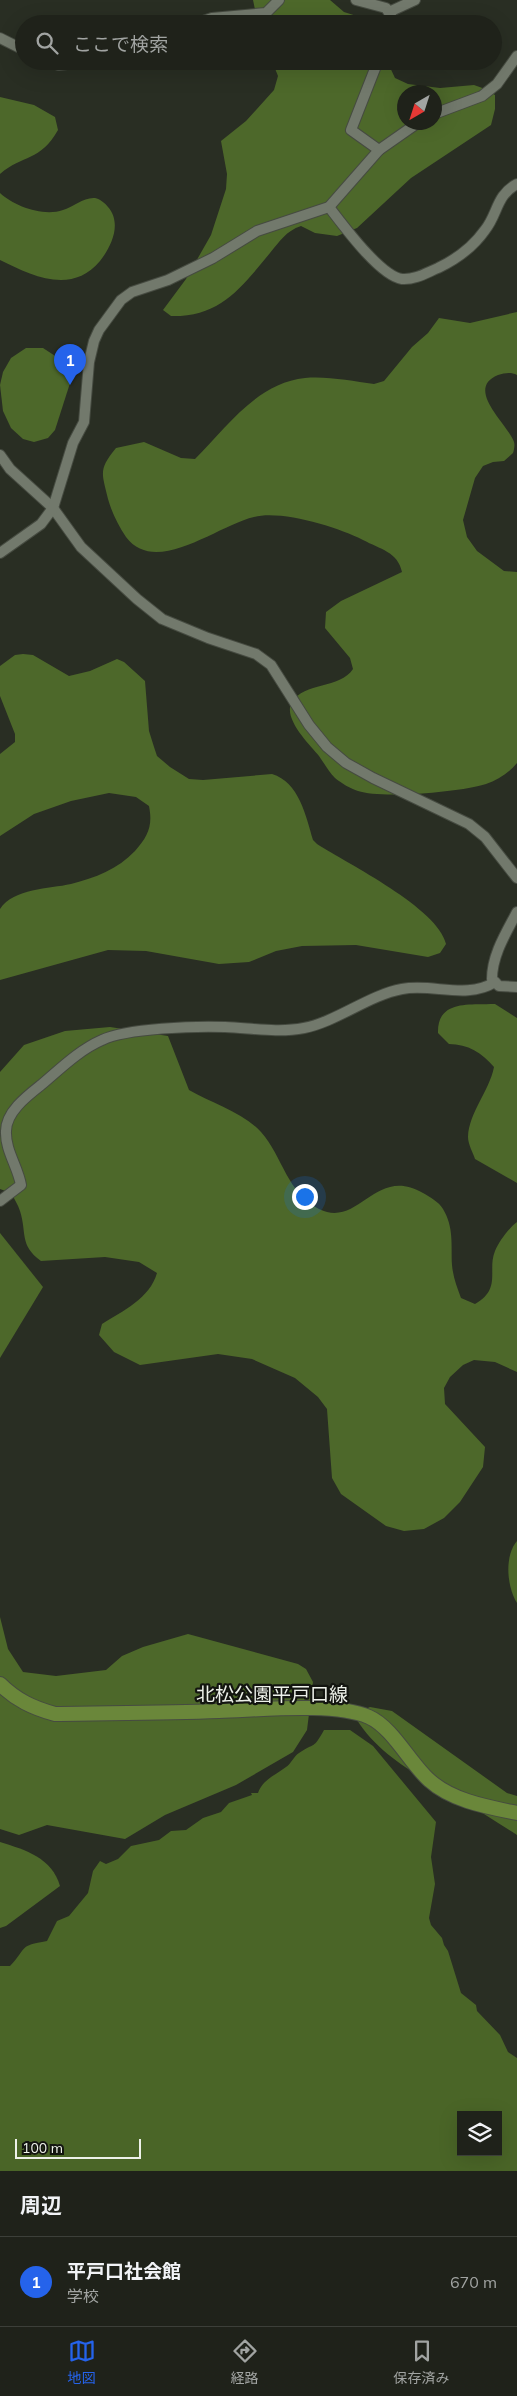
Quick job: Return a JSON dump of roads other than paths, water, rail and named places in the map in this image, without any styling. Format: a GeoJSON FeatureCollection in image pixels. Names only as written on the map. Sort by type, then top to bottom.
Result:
{"type":"FeatureCollection","features":[{"type":"Feature","properties":{"kind":"main road","name":"北松公園平戸口線"},"geometry":{"type":"LineString","coordinates":[[0,1684],[16,1698],[34,1708],[56,1714],[280,1709],[341,1709],[354,1712],[372,1718],[384,1728],[430,1781],[447,1792],[462,1799],[517,1813]]}},
{"type":"Feature","properties":{"kind":"street"},"geometry":{"type":"LineString","coordinates":[[244,15],[266,13],[279,0]]}},
{"type":"Feature","properties":{"kind":"street"},"geometry":{"type":"LineString","coordinates":[[356,0],[386,8],[414,0]]}},
{"type":"Feature","properties":{"kind":"street"},"geometry":{"type":"LineString","coordinates":[[0,38],[15,46]]}},
{"type":"Feature","properties":{"kind":"street"},"geometry":{"type":"LineString","coordinates":[[442,111],[482,96],[497,84],[517,56]]}},
{"type":"Feature","properties":{"kind":"street"},"geometry":{"type":"LineString","coordinates":[[374,70],[351,130],[379,150]]}},
{"type":"Feature","properties":{"kind":"street"},"geometry":{"type":"LineString","coordinates":[[0,554],[34,530],[53,508],[73,443],[84,422],[89,362],[94,341],[99,330],[121,300],[132,292],[168,280],[213,258],[257,231],[328,207],[379,150],[408,130]]}},
{"type":"Feature","properties":{"kind":"street"},"geometry":{"type":"LineString","coordinates":[[328,207],[378,264],[393,276],[401,279],[415,278],[448,263],[469,249],[487,229],[504,192],[517,184]]}},
{"type":"Feature","properties":{"kind":"street"},"geometry":{"type":"LineString","coordinates":[[0,455],[10,468],[53,508],[81,547],[137,599],[162,619],[256,654],[271,665],[309,725],[327,747],[346,763],[373,778],[469,824],[485,837],[517,878]]}},
{"type":"Feature","properties":{"kind":"street"},"geometry":{"type":"LineString","coordinates":[[517,912],[492,966],[492,979],[499,986],[517,987]]}},
{"type":"Feature","properties":{"kind":"street"},"geometry":{"type":"LineString","coordinates":[[0,1201],[21,1185],[9,1151],[6,1133],[7,1121],[24,1100],[76,1056],[101,1040],[115,1035],[183,1027],[287,1030],[306,1028],[402,989],[422,987],[472,990],[495,982]]}},
{"type":"Feature","properties":{"kind":"place","name":"平戸口社会館"},"geometry":{"type":"Point","coordinates":[70,385]}}]}
